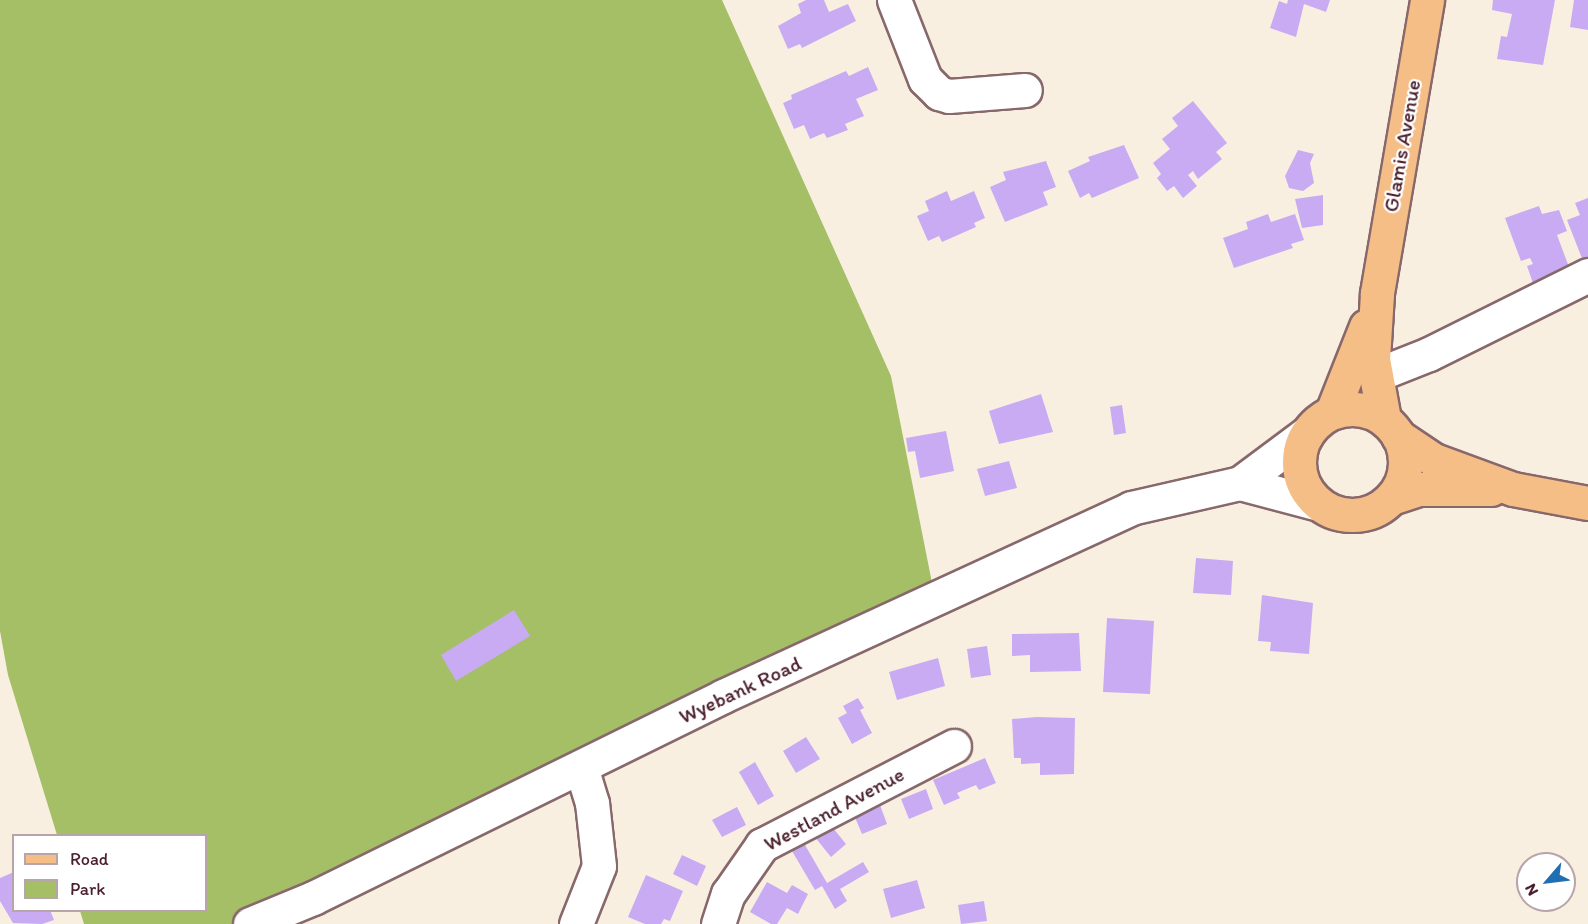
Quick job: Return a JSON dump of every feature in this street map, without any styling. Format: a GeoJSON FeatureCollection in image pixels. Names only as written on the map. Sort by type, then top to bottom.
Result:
{"type":"FeatureCollection","features":[{"type":"Feature","properties":{"kind":"main road","name":"Glamis Avenue"},"geometry":{"type":"LineString","coordinates":[[1391,427],[1373,359],[1377,293],[1427,0]]}},
{"type":"Feature","properties":{"kind":"main road","name":"Glamis Avenue"},"geometry":{"type":"LineString","coordinates":[[1332,412],[1357,355],[1377,293]]}},
{"type":"Feature","properties":{"kind":"main road"},"geometry":{"type":"LineString","coordinates":[[1513,489],[1419,489],[1391,498],[1375,509],[1356,515],[1337,513],[1319,504],[1306,489],[1299,471],[1299,451],[1307,433],[1332,412],[1359,409],[1391,427],[1434,460],[1513,489],[1588,503]]}},
{"type":"Feature","properties":{"kind":"main road"},"geometry":{"type":"LineString","coordinates":[[1391,427],[1404,468],[1391,498]]}},
{"type":"Feature","properties":{"kind":"street"},"geometry":{"type":"LineString","coordinates":[[894,0],[926,79],[939,93],[949,96],[1025,90]]}},
{"type":"Feature","properties":{"kind":"street"},"geometry":{"type":"LineString","coordinates":[[1376,375],[1429,354],[1588,275]]}},
{"type":"Feature","properties":{"kind":"street","name":"Wyebank Road"},"geometry":{"type":"LineString","coordinates":[[250,924],[313,898],[723,696],[1094,524],[1174,496],[1240,483],[1307,433]]}},
{"type":"Feature","properties":{"kind":"street","name":"Wyebank Road"},"geometry":{"type":"LineString","coordinates":[[1240,483],[1319,504]]}},
{"type":"Feature","properties":{"kind":"street","name":"Westland Avenue"},"geometry":{"type":"LineString","coordinates":[[718,924],[728,894],[762,845],[954,746]]}},
{"type":"Feature","properties":{"kind":"street"},"geometry":{"type":"LineString","coordinates":[[576,924],[599,866],[592,803],[580,768]]}},
{"type":"Feature","properties":{"kind":"green space"},"geometry":{"type":"Polygon","coordinates":[[[0,0],[722,0],[891,376],[935,598],[240,924],[84,924],[80,912],[207,912],[207,834],[57,834],[8,675],[0,631],[0,0]]]}},
{"type":"Feature","properties":{"kind":"building"},"geometry":{"type":"Polygon","coordinates":[[[806,0],[824,0],[829,12],[848,4],[856,21],[802,48],[800,44],[788,49],[778,26],[801,13],[798,4],[806,0]]]}},
{"type":"Feature","properties":{"kind":"building"},"geometry":{"type":"Polygon","coordinates":[[[1288,0],[1330,0],[1326,12],[1304,4],[1296,37],[1270,28],[1279,1],[1287,4],[1288,0]]]}},
{"type":"Feature","properties":{"kind":"building"},"geometry":{"type":"Polygon","coordinates":[[[1493,0],[1555,0],[1543,65],[1497,59],[1501,36],[1507,37],[1512,14],[1492,10],[1493,0]]]}},
{"type":"Feature","properties":{"kind":"building"},"geometry":{"type":"Polygon","coordinates":[[[1574,0],[1588,0],[1588,30],[1570,27],[1574,0]]]}},
{"type":"Feature","properties":{"kind":"building"},"geometry":{"type":"Polygon","coordinates":[[[868,67],[878,90],[856,99],[864,116],[845,124],[848,130],[827,138],[824,133],[810,139],[804,125],[794,129],[783,103],[792,99],[791,95],[846,71],[849,76],[868,67]]]}},
{"type":"Feature","properties":{"kind":"building"},"geometry":{"type":"Polygon","coordinates":[[[1193,101],[1227,143],[1216,152],[1222,159],[1198,179],[1193,171],[1188,175],[1197,186],[1183,198],[1174,186],[1167,191],[1157,178],[1161,174],[1153,163],[1170,149],[1162,139],[1178,126],[1172,118],[1193,101]]]}},
{"type":"Feature","properties":{"kind":"building"},"geometry":{"type":"Polygon","coordinates":[[[1124,145],[1139,178],[1092,198],[1089,193],[1080,198],[1068,171],[1090,161],[1088,157],[1124,145]]]}},
{"type":"Feature","properties":{"kind":"building"},"geometry":{"type":"Polygon","coordinates":[[[1298,150],[1314,154],[1310,163],[1314,183],[1303,191],[1289,188],[1285,176],[1298,150]]]}},
{"type":"Feature","properties":{"kind":"building"},"geometry":{"type":"Polygon","coordinates":[[[1046,161],[1056,187],[1043,192],[1048,205],[1005,222],[990,187],[1006,180],[1003,172],[1046,161]]]}},
{"type":"Feature","properties":{"kind":"building"},"geometry":{"type":"Polygon","coordinates":[[[947,191],[951,201],[974,191],[985,218],[974,223],[976,227],[942,242],[939,236],[928,241],[917,216],[929,211],[925,201],[947,191]]]}},
{"type":"Feature","properties":{"kind":"building"},"geometry":{"type":"Polygon","coordinates":[[[1323,195],[1323,225],[1302,228],[1295,199],[1323,195]]]}},
{"type":"Feature","properties":{"kind":"building"},"geometry":{"type":"Polygon","coordinates":[[[1588,198],[1588,265],[1585,266],[1567,220],[1580,215],[1575,203],[1588,198]]]}},
{"type":"Feature","properties":{"kind":"building"},"geometry":{"type":"Polygon","coordinates":[[[1539,206],[1542,214],[1559,210],[1567,231],[1557,235],[1572,275],[1535,289],[1527,266],[1533,264],[1530,258],[1521,261],[1505,218],[1539,206]]]}},
{"type":"Feature","properties":{"kind":"building"},"geometry":{"type":"Polygon","coordinates":[[[1268,214],[1271,222],[1295,214],[1304,240],[1291,244],[1293,248],[1234,268],[1223,238],[1248,229],[1246,222],[1268,214]]]}},
{"type":"Feature","properties":{"kind":"building"},"geometry":{"type":"Polygon","coordinates":[[[1041,394],[1053,432],[999,444],[989,411],[1041,394]]]}},
{"type":"Feature","properties":{"kind":"building"},"geometry":{"type":"Polygon","coordinates":[[[1122,405],[1126,433],[1114,435],[1110,407],[1122,405]]]}},
{"type":"Feature","properties":{"kind":"building"},"geometry":{"type":"Polygon","coordinates":[[[946,431],[954,471],[920,478],[915,451],[908,452],[906,438],[946,431]]]}},
{"type":"Feature","properties":{"kind":"building"},"geometry":{"type":"Polygon","coordinates":[[[1009,461],[1017,488],[985,496],[977,469],[1009,461]]]}},
{"type":"Feature","properties":{"kind":"building"},"geometry":{"type":"Polygon","coordinates":[[[1196,558],[1233,561],[1231,595],[1193,593],[1196,558]]]}},
{"type":"Feature","properties":{"kind":"building"},"geometry":{"type":"Polygon","coordinates":[[[1262,595],[1313,603],[1309,654],[1270,651],[1271,642],[1258,641],[1262,595]]]}},
{"type":"Feature","properties":{"kind":"building"},"geometry":{"type":"Polygon","coordinates":[[[514,610],[530,636],[456,681],[441,655],[514,610]]]}},
{"type":"Feature","properties":{"kind":"building"},"geometry":{"type":"Polygon","coordinates":[[[1107,618],[1154,621],[1150,694],[1103,692],[1107,618]]]}},
{"type":"Feature","properties":{"kind":"building"},"geometry":{"type":"Polygon","coordinates":[[[1079,633],[1081,671],[1030,672],[1030,655],[1012,656],[1012,634],[1079,633]]]}},
{"type":"Feature","properties":{"kind":"building"},"geometry":{"type":"Polygon","coordinates":[[[987,646],[991,675],[971,678],[967,649],[987,646]]]}},
{"type":"Feature","properties":{"kind":"building"},"geometry":{"type":"Polygon","coordinates":[[[938,658],[945,686],[897,700],[889,672],[938,658]]]}},
{"type":"Feature","properties":{"kind":"building"},"geometry":{"type":"Polygon","coordinates":[[[858,698],[864,708],[860,710],[872,733],[852,744],[838,718],[847,713],[843,706],[858,698]]]}},
{"type":"Feature","properties":{"kind":"building"},"geometry":{"type":"Polygon","coordinates":[[[1075,718],[1074,774],[1040,775],[1040,763],[1021,764],[1021,758],[1014,758],[1012,719],[1075,718]]]}},
{"type":"Feature","properties":{"kind":"building"},"geometry":{"type":"Polygon","coordinates":[[[806,737],[820,759],[796,773],[783,751],[806,737]]]}},
{"type":"Feature","properties":{"kind":"building"},"geometry":{"type":"Polygon","coordinates":[[[985,758],[996,783],[979,790],[976,785],[957,793],[960,798],[944,805],[933,780],[985,758]]]}},
{"type":"Feature","properties":{"kind":"building"},"geometry":{"type":"Polygon","coordinates":[[[755,762],[774,796],[758,805],[739,772],[755,762]]]}},
{"type":"Feature","properties":{"kind":"building"},"geometry":{"type":"Polygon","coordinates":[[[926,789],[933,809],[909,819],[901,799],[926,789]]]}},
{"type":"Feature","properties":{"kind":"building"},"geometry":{"type":"Polygon","coordinates":[[[880,805],[887,824],[862,834],[854,815],[880,805]]]}},
{"type":"Feature","properties":{"kind":"building"},"geometry":{"type":"Polygon","coordinates":[[[737,807],[746,825],[722,837],[712,820],[737,807]]]}},
{"type":"Feature","properties":{"kind":"building"},"geometry":{"type":"Polygon","coordinates":[[[829,823],[846,844],[831,857],[814,836],[829,823]]]}},
{"type":"Feature","properties":{"kind":"building"},"geometry":{"type":"Polygon","coordinates":[[[801,838],[827,883],[863,862],[869,872],[840,889],[847,901],[835,909],[822,886],[815,890],[789,846],[801,838]]]}},
{"type":"Feature","properties":{"kind":"building"},"geometry":{"type":"Polygon","coordinates":[[[682,855],[706,866],[697,886],[673,874],[682,855]]]}},
{"type":"Feature","properties":{"kind":"building"},"geometry":{"type":"Polygon","coordinates":[[[12,873],[12,912],[51,912],[54,920],[42,924],[13,923],[0,901],[0,878],[12,873]]]}},
{"type":"Feature","properties":{"kind":"building"},"geometry":{"type":"Polygon","coordinates":[[[646,875],[683,891],[670,921],[664,919],[661,924],[645,924],[628,917],[646,875]]]}},
{"type":"Feature","properties":{"kind":"building"},"geometry":{"type":"Polygon","coordinates":[[[917,880],[925,908],[891,918],[883,889],[917,880]]]}},
{"type":"Feature","properties":{"kind":"building"},"geometry":{"type":"Polygon","coordinates":[[[767,882],[787,893],[792,885],[808,894],[798,914],[787,908],[777,924],[771,924],[750,912],[767,882]]]}},
{"type":"Feature","properties":{"kind":"building"},"geometry":{"type":"Polygon","coordinates":[[[984,901],[987,921],[961,924],[958,905],[984,901]]]}}]}
